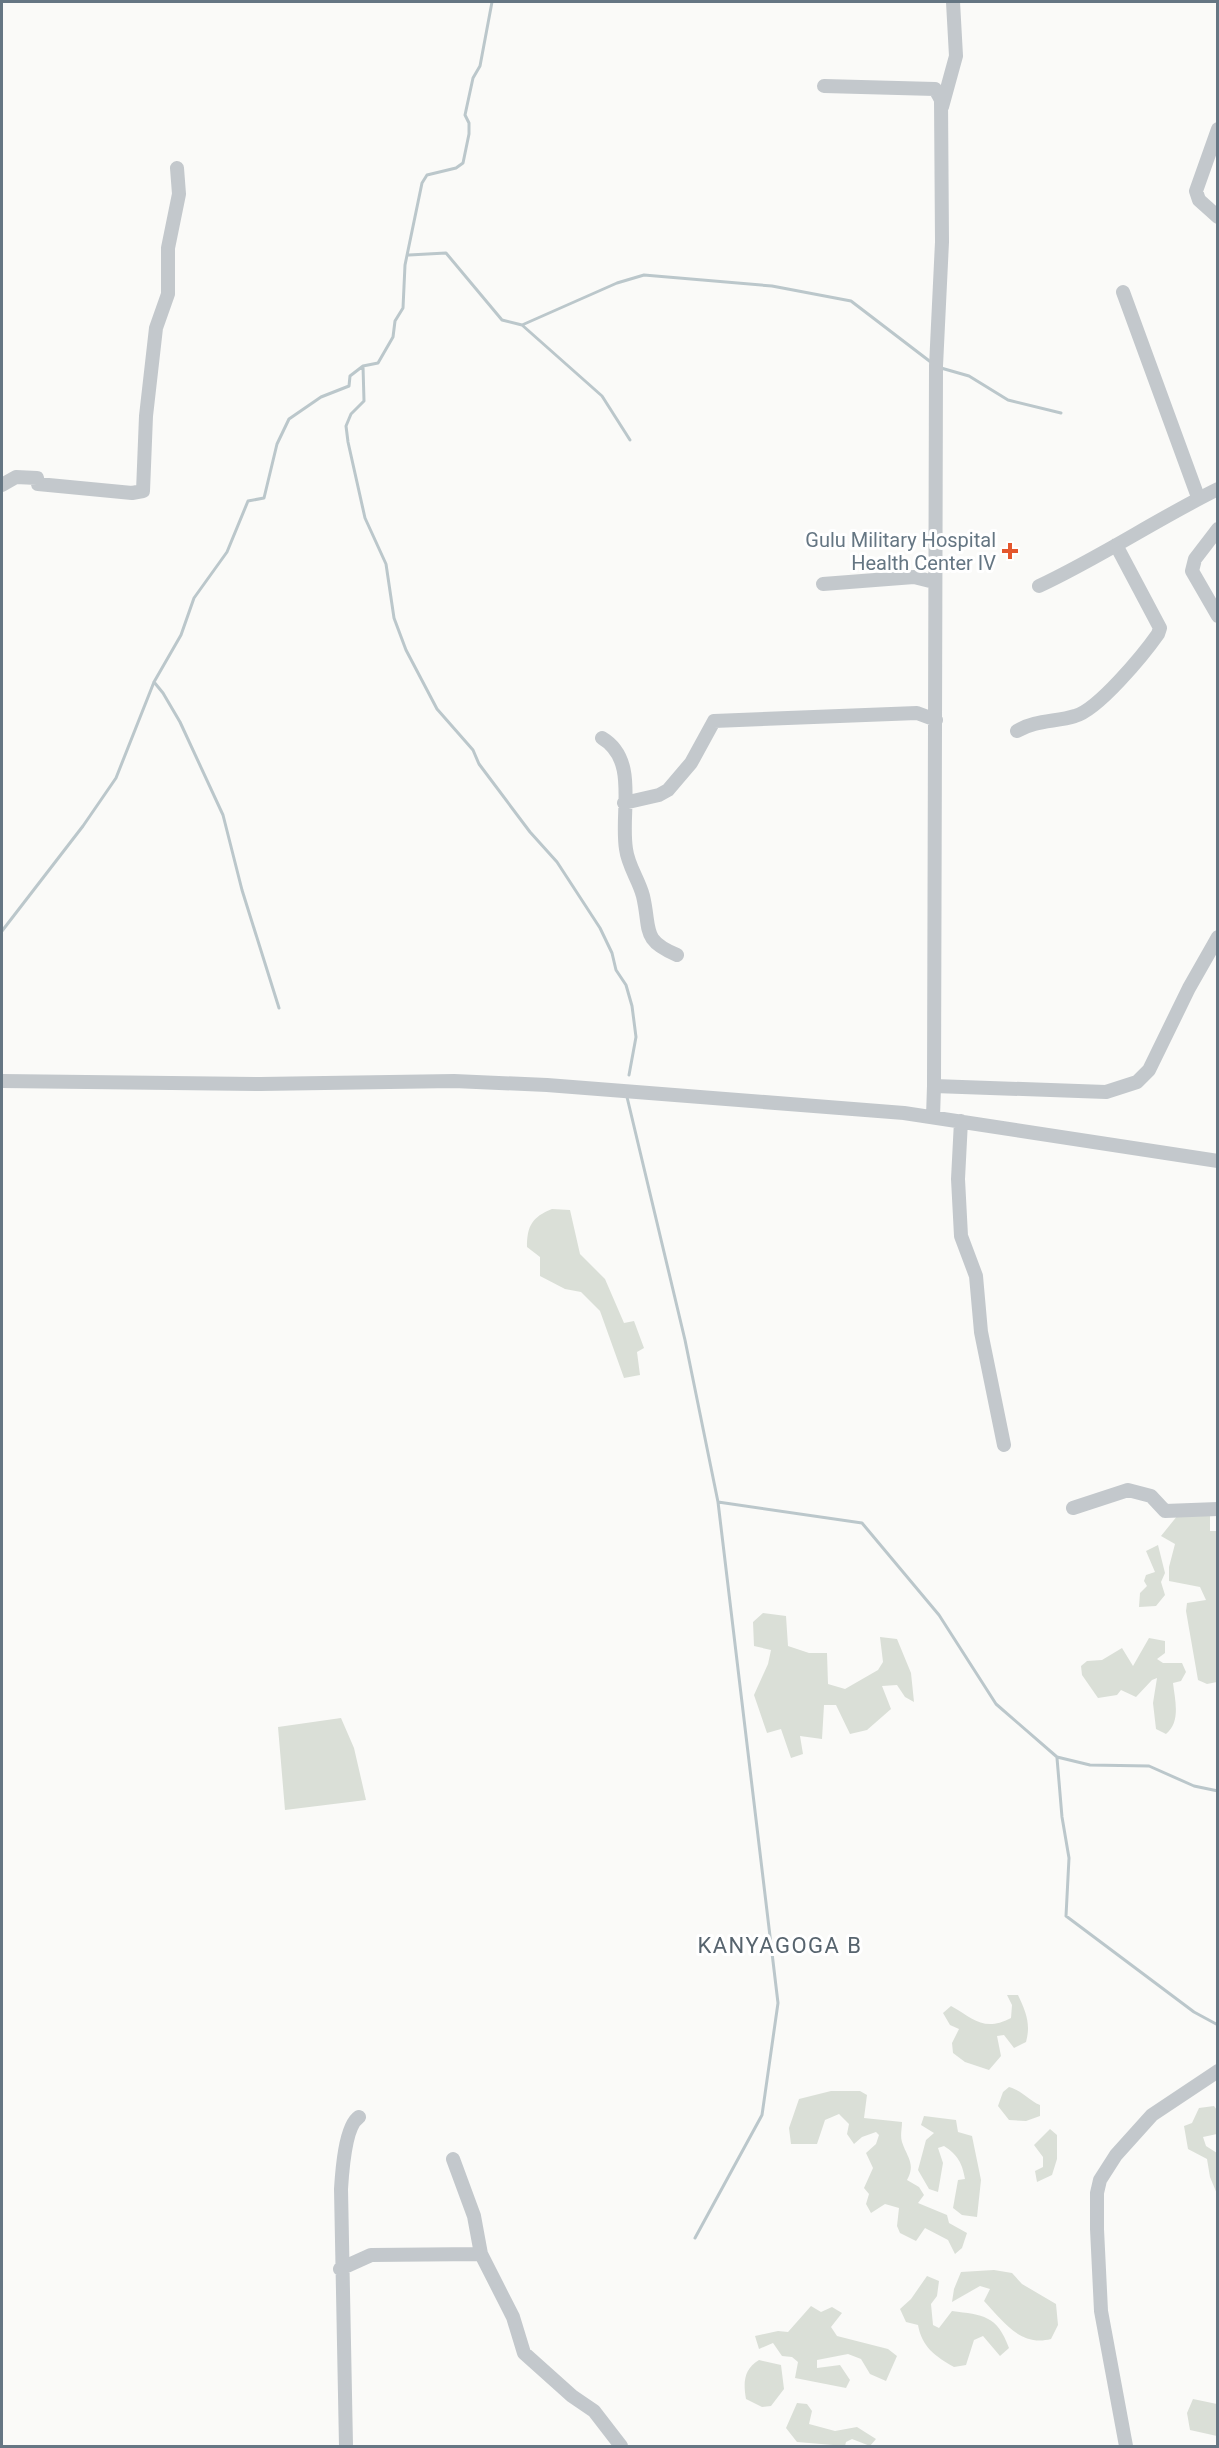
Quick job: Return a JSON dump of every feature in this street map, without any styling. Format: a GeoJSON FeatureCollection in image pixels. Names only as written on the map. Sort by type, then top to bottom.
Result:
{"type":"FeatureCollection","features":[{"type":"Feature","properties":{"kind":"street"},"geometry":{"type":"LineString","coordinates":[[933,1117],[936,366],[942,242],[942,109],[956,56],[953,2]]}},
{"type":"Feature","properties":{"kind":"street"},"geometry":{"type":"LineString","coordinates":[[824,86],[935,89],[942,109]]}},
{"type":"Feature","properties":{"kind":"street"},"geometry":{"type":"LineString","coordinates":[[1218,129],[1204,163],[1196,191],[1199,200],[1218,217]]}},
{"type":"Feature","properties":{"kind":"street"},"geometry":{"type":"LineString","coordinates":[[2,485],[16,477],[37,477],[38,484],[132,493],[143,491],[146,416],[156,328],[168,294],[168,248],[179,194],[177,168]]}},
{"type":"Feature","properties":{"kind":"street"},"geometry":{"type":"LineString","coordinates":[[1123,292],[1198,497]]}},
{"type":"Feature","properties":{"kind":"street"},"geometry":{"type":"LineString","coordinates":[[1039,586],[1116,545],[1198,497],[1218,489]]}},
{"type":"Feature","properties":{"kind":"street"},"geometry":{"type":"LineString","coordinates":[[1218,529],[1195,559],[1192,571],[1218,616]]}},
{"type":"Feature","properties":{"kind":"street"},"geometry":{"type":"LineString","coordinates":[[1017,731],[1036,724],[1077,716],[1086,710],[1133,666],[1158,634],[1160,628],[1116,545]]}},
{"type":"Feature","properties":{"kind":"street"},"geometry":{"type":"LineString","coordinates":[[823,584],[914,577],[934,582]]}},
{"type":"Feature","properties":{"kind":"street"},"geometry":{"type":"LineString","coordinates":[[624,803],[659,795],[668,790],[696,755],[714,721],[917,713],[936,720]]}},
{"type":"Feature","properties":{"kind":"street"},"geometry":{"type":"LineString","coordinates":[[602,738],[618,750],[626,768],[624,803],[627,854],[641,887],[651,936],[658,946],[677,955]]}},
{"type":"Feature","properties":{"kind":"street"},"geometry":{"type":"LineString","coordinates":[[934,1086],[1106,1092],[1137,1082],[1149,1070],[1193,980],[1218,937]]}},
{"type":"Feature","properties":{"kind":"street"},"geometry":{"type":"LineString","coordinates":[[2,1081],[260,1084],[454,1081],[783,1102],[933,1117],[1023,1133],[1218,1161]]}},
{"type":"Feature","properties":{"kind":"street"},"geometry":{"type":"LineString","coordinates":[[961,1121],[958,1179],[961,1236],[976,1276],[981,1332],[1004,1446]]}},
{"type":"Feature","properties":{"kind":"street"},"geometry":{"type":"LineString","coordinates":[[1073,1508],[1128,1490],[1151,1496],[1165,1511],[1218,1509]]}},
{"type":"Feature","properties":{"kind":"street"},"geometry":{"type":"LineString","coordinates":[[1126,2446],[1101,2312],[1097,2205],[1100,2180],[1116,2156],[1152,2115],[1218,2070]]}},
{"type":"Feature","properties":{"kind":"street"},"geometry":{"type":"LineString","coordinates":[[346,2446],[340,2269],[343,2160],[354,2122],[359,2117]]}},
{"type":"Feature","properties":{"kind":"street"},"geometry":{"type":"LineString","coordinates":[[453,2159],[474,2216],[482,2254],[513,2317],[524,2353],[572,2396],[594,2410],[621,2446]]}},
{"type":"Feature","properties":{"kind":"street"},"geometry":{"type":"LineString","coordinates":[[340,2269],[370,2255],[482,2254]]}},
{"type":"Feature","properties":{"kind":"shaded area"},"geometry":{"type":"Polygon","coordinates":[[[552,1209],[570,1210],[580,1254],[605,1279],[624,1323],[634,1321],[644,1348],[637,1352],[640,1375],[624,1378],[600,1311],[581,1292],[565,1289],[540,1276],[540,1257],[527,1247],[528,1233],[535,1219],[552,1209]]]}},
{"type":"Feature","properties":{"kind":"shaded area"},"geometry":{"type":"Polygon","coordinates":[[[1210,1508],[1210,1531],[1218,1531],[1217,1682],[1207,1684],[1198,1680],[1186,1611],[1187,1603],[1206,1600],[1200,1587],[1169,1581],[1169,1567],[1175,1544],[1161,1536],[1182,1510],[1210,1508]]]}},
{"type":"Feature","properties":{"kind":"shaded area"},"geometry":{"type":"Polygon","coordinates":[[[1158,1545],[1165,1573],[1161,1582],[1165,1595],[1156,1606],[1139,1607],[1140,1593],[1147,1586],[1144,1581],[1146,1575],[1155,1572],[1146,1551],[1158,1545]]]}},
{"type":"Feature","properties":{"kind":"shaded area"},"geometry":{"type":"Polygon","coordinates":[[[763,1613],[786,1616],[788,1646],[809,1653],[827,1653],[828,1684],[845,1689],[878,1670],[883,1662],[880,1637],[897,1639],[911,1673],[914,1702],[905,1697],[897,1685],[882,1686],[891,1709],[867,1730],[850,1734],[836,1705],[824,1705],[822,1739],[800,1736],[803,1754],[791,1758],[781,1729],[767,1733],[754,1695],[768,1664],[771,1650],[754,1646],[753,1622],[763,1613]]]}},
{"type":"Feature","properties":{"kind":"shaded area"},"geometry":{"type":"Polygon","coordinates":[[[1149,1638],[1165,1641],[1165,1653],[1157,1659],[1163,1663],[1182,1663],[1186,1672],[1181,1681],[1173,1683],[1176,1703],[1175,1717],[1171,1729],[1166,1734],[1156,1729],[1153,1703],[1157,1678],[1152,1680],[1136,1697],[1121,1690],[1117,1695],[1098,1698],[1082,1675],[1081,1666],[1087,1661],[1102,1660],[1122,1648],[1133,1666],[1149,1638]]]}},
{"type":"Feature","properties":{"kind":"shaded area"},"geometry":{"type":"Polygon","coordinates":[[[341,1718],[354,1748],[366,1800],[285,1810],[278,1727],[341,1718]]]}},
{"type":"Feature","properties":{"kind":"shaded area"},"geometry":{"type":"Polygon","coordinates":[[[1007,1995],[1018,1995],[1023,2007],[1028,2024],[1026,2042],[1014,2048],[1004,2035],[997,2036],[1001,2056],[989,2070],[965,2062],[953,2053],[952,2043],[959,2029],[950,2025],[943,2013],[951,2006],[986,2024],[1002,2022],[1011,2018],[1012,2005],[1007,1995]]]}},
{"type":"Feature","properties":{"kind":"shaded area"},"geometry":{"type":"Polygon","coordinates":[[[1009,2087],[1040,2105],[1040,2116],[1026,2121],[1009,2120],[998,2106],[1003,2092],[1009,2087]]]}},
{"type":"Feature","properties":{"kind":"shaded area"},"geometry":{"type":"Polygon","coordinates":[[[831,2091],[860,2091],[867,2095],[864,2118],[902,2122],[901,2140],[911,2165],[907,2180],[919,2187],[924,2195],[918,2203],[947,2215],[949,2223],[967,2233],[962,2248],[955,2254],[948,2240],[925,2228],[916,2241],[900,2233],[897,2226],[899,2208],[885,2204],[871,2213],[866,2204],[869,2194],[864,2188],[873,2168],[866,2153],[876,2144],[879,2135],[876,2132],[862,2137],[854,2144],[847,2134],[849,2124],[839,2114],[825,2120],[817,2144],[791,2144],[789,2128],[799,2099],[831,2091]]]}},
{"type":"Feature","properties":{"kind":"shaded area"},"geometry":{"type":"Polygon","coordinates":[[[1214,2106],[1217,2110],[1217,2134],[1203,2137],[1206,2146],[1217,2153],[1217,2194],[1210,2177],[1207,2159],[1188,2149],[1184,2126],[1192,2123],[1199,2108],[1214,2106]]]}},
{"type":"Feature","properties":{"kind":"shaded area"},"geometry":{"type":"Polygon","coordinates":[[[924,2116],[956,2120],[958,2132],[972,2136],[981,2180],[977,2217],[962,2215],[953,2208],[958,2180],[965,2179],[959,2160],[949,2149],[944,2146],[938,2148],[943,2163],[938,2192],[929,2189],[918,2170],[926,2140],[934,2133],[921,2125],[924,2116]]]}},
{"type":"Feature","properties":{"kind":"shaded area"},"geometry":{"type":"Polygon","coordinates":[[[1050,2129],[1057,2135],[1057,2159],[1052,2175],[1037,2182],[1035,2171],[1043,2167],[1043,2157],[1034,2145],[1050,2129]]]}},
{"type":"Feature","properties":{"kind":"shaded area"},"geometry":{"type":"Polygon","coordinates":[[[994,2270],[1012,2273],[1022,2284],[1056,2304],[1058,2325],[1051,2339],[1030,2339],[1021,2336],[1005,2324],[984,2301],[990,2289],[980,2286],[952,2302],[954,2289],[961,2272],[994,2270]]]}},
{"type":"Feature","properties":{"kind":"shaded area"},"geometry":{"type":"Polygon","coordinates":[[[927,2276],[939,2281],[937,2296],[931,2304],[933,2325],[939,2328],[952,2311],[980,2316],[994,2323],[1009,2348],[1000,2356],[983,2336],[974,2340],[966,2365],[954,2367],[935,2355],[926,2345],[918,2325],[906,2322],[900,2309],[911,2299],[927,2276]]]}},
{"type":"Feature","properties":{"kind":"shaded area"},"geometry":{"type":"Polygon","coordinates":[[[811,2306],[821,2312],[832,2307],[842,2313],[831,2327],[837,2336],[888,2349],[897,2356],[886,2381],[870,2374],[861,2359],[848,2354],[817,2360],[817,2368],[840,2365],[850,2380],[846,2388],[795,2378],[798,2362],[792,2357],[782,2356],[773,2343],[759,2349],[755,2336],[778,2331],[788,2332],[811,2306]]]}},
{"type":"Feature","properties":{"kind":"shaded area"},"geometry":{"type":"Polygon","coordinates":[[[759,2360],[781,2365],[784,2389],[771,2406],[762,2407],[746,2399],[746,2376],[750,2368],[759,2360]]]}},
{"type":"Feature","properties":{"kind":"shaded area"},"geometry":{"type":"Polygon","coordinates":[[[1193,2399],[1217,2404],[1217,2436],[1190,2430],[1187,2413],[1193,2399]]]}},
{"type":"Feature","properties":{"kind":"shaded area"},"geometry":{"type":"Polygon","coordinates":[[[797,2403],[807,2404],[812,2411],[809,2424],[835,2431],[857,2427],[876,2439],[870,2446],[852,2439],[846,2442],[845,2446],[797,2442],[786,2428],[797,2403]]]}},
{"type":"Feature","properties":{"kind":"waterway"},"geometry":{"type":"LineString","coordinates":[[2,931],[83,826],[116,778],[154,682],[181,635],[194,598],[227,552],[248,501],[264,498],[277,444],[289,419],[321,397],[349,386],[350,376],[363,366],[378,363],[393,337],[395,321],[403,308],[405,265],[422,183],[427,175],[456,168],[463,163],[469,134],[469,123],[465,115],[473,78],[480,66],[492,2]]}},
{"type":"Feature","properties":{"kind":"waterway"},"geometry":{"type":"LineString","coordinates":[[409,255],[446,253],[502,320],[522,325],[617,283],[644,275],[772,286],[851,301],[932,363]]}},
{"type":"Feature","properties":{"kind":"waterway"},"geometry":{"type":"LineString","coordinates":[[522,325],[602,396],[630,440]]}},
{"type":"Feature","properties":{"kind":"waterway"},"geometry":{"type":"LineString","coordinates":[[363,366],[364,401],[351,414],[346,426],[348,442],[365,518],[386,564],[394,618],[406,650],[437,709],[473,750],[479,764],[530,832],[557,862],[600,928],[612,953],[616,970],[626,985],[632,1006],[636,1037],[629,1075]]}},
{"type":"Feature","properties":{"kind":"waterway"},"geometry":{"type":"LineString","coordinates":[[941,368],[969,376],[1008,400],[1061,413]]}},
{"type":"Feature","properties":{"kind":"waterway"},"geometry":{"type":"LineString","coordinates":[[154,682],[180,722],[223,815],[242,890],[279,1008]]}},
{"type":"Feature","properties":{"kind":"waterway"},"geometry":{"type":"LineString","coordinates":[[627,1097],[685,1340],[718,1502],[778,2003],[762,2115],[695,2238]]}},
{"type":"Feature","properties":{"kind":"waterway"},"geometry":{"type":"LineString","coordinates":[[718,1502],[862,1523],[939,1615],[996,1704],[1057,1757],[1090,1765],[1149,1766],[1194,1786],[1218,1791]]}},
{"type":"Feature","properties":{"kind":"waterway"},"geometry":{"type":"LineString","coordinates":[[1057,1758],[1062,1817],[1069,1858],[1066,1916],[1194,2012],[1218,2025]]}},
{"type":"Feature","properties":{"kind":"place","name":"Gulu Military Hospital Health Center IV"},"geometry":{"type":"Point","coordinates":[1010,551]}},
{"type":"Feature","properties":{"kind":"district","name":"KANYAGOGA B"},"geometry":{"type":"Point","coordinates":[780,1945]}}]}
